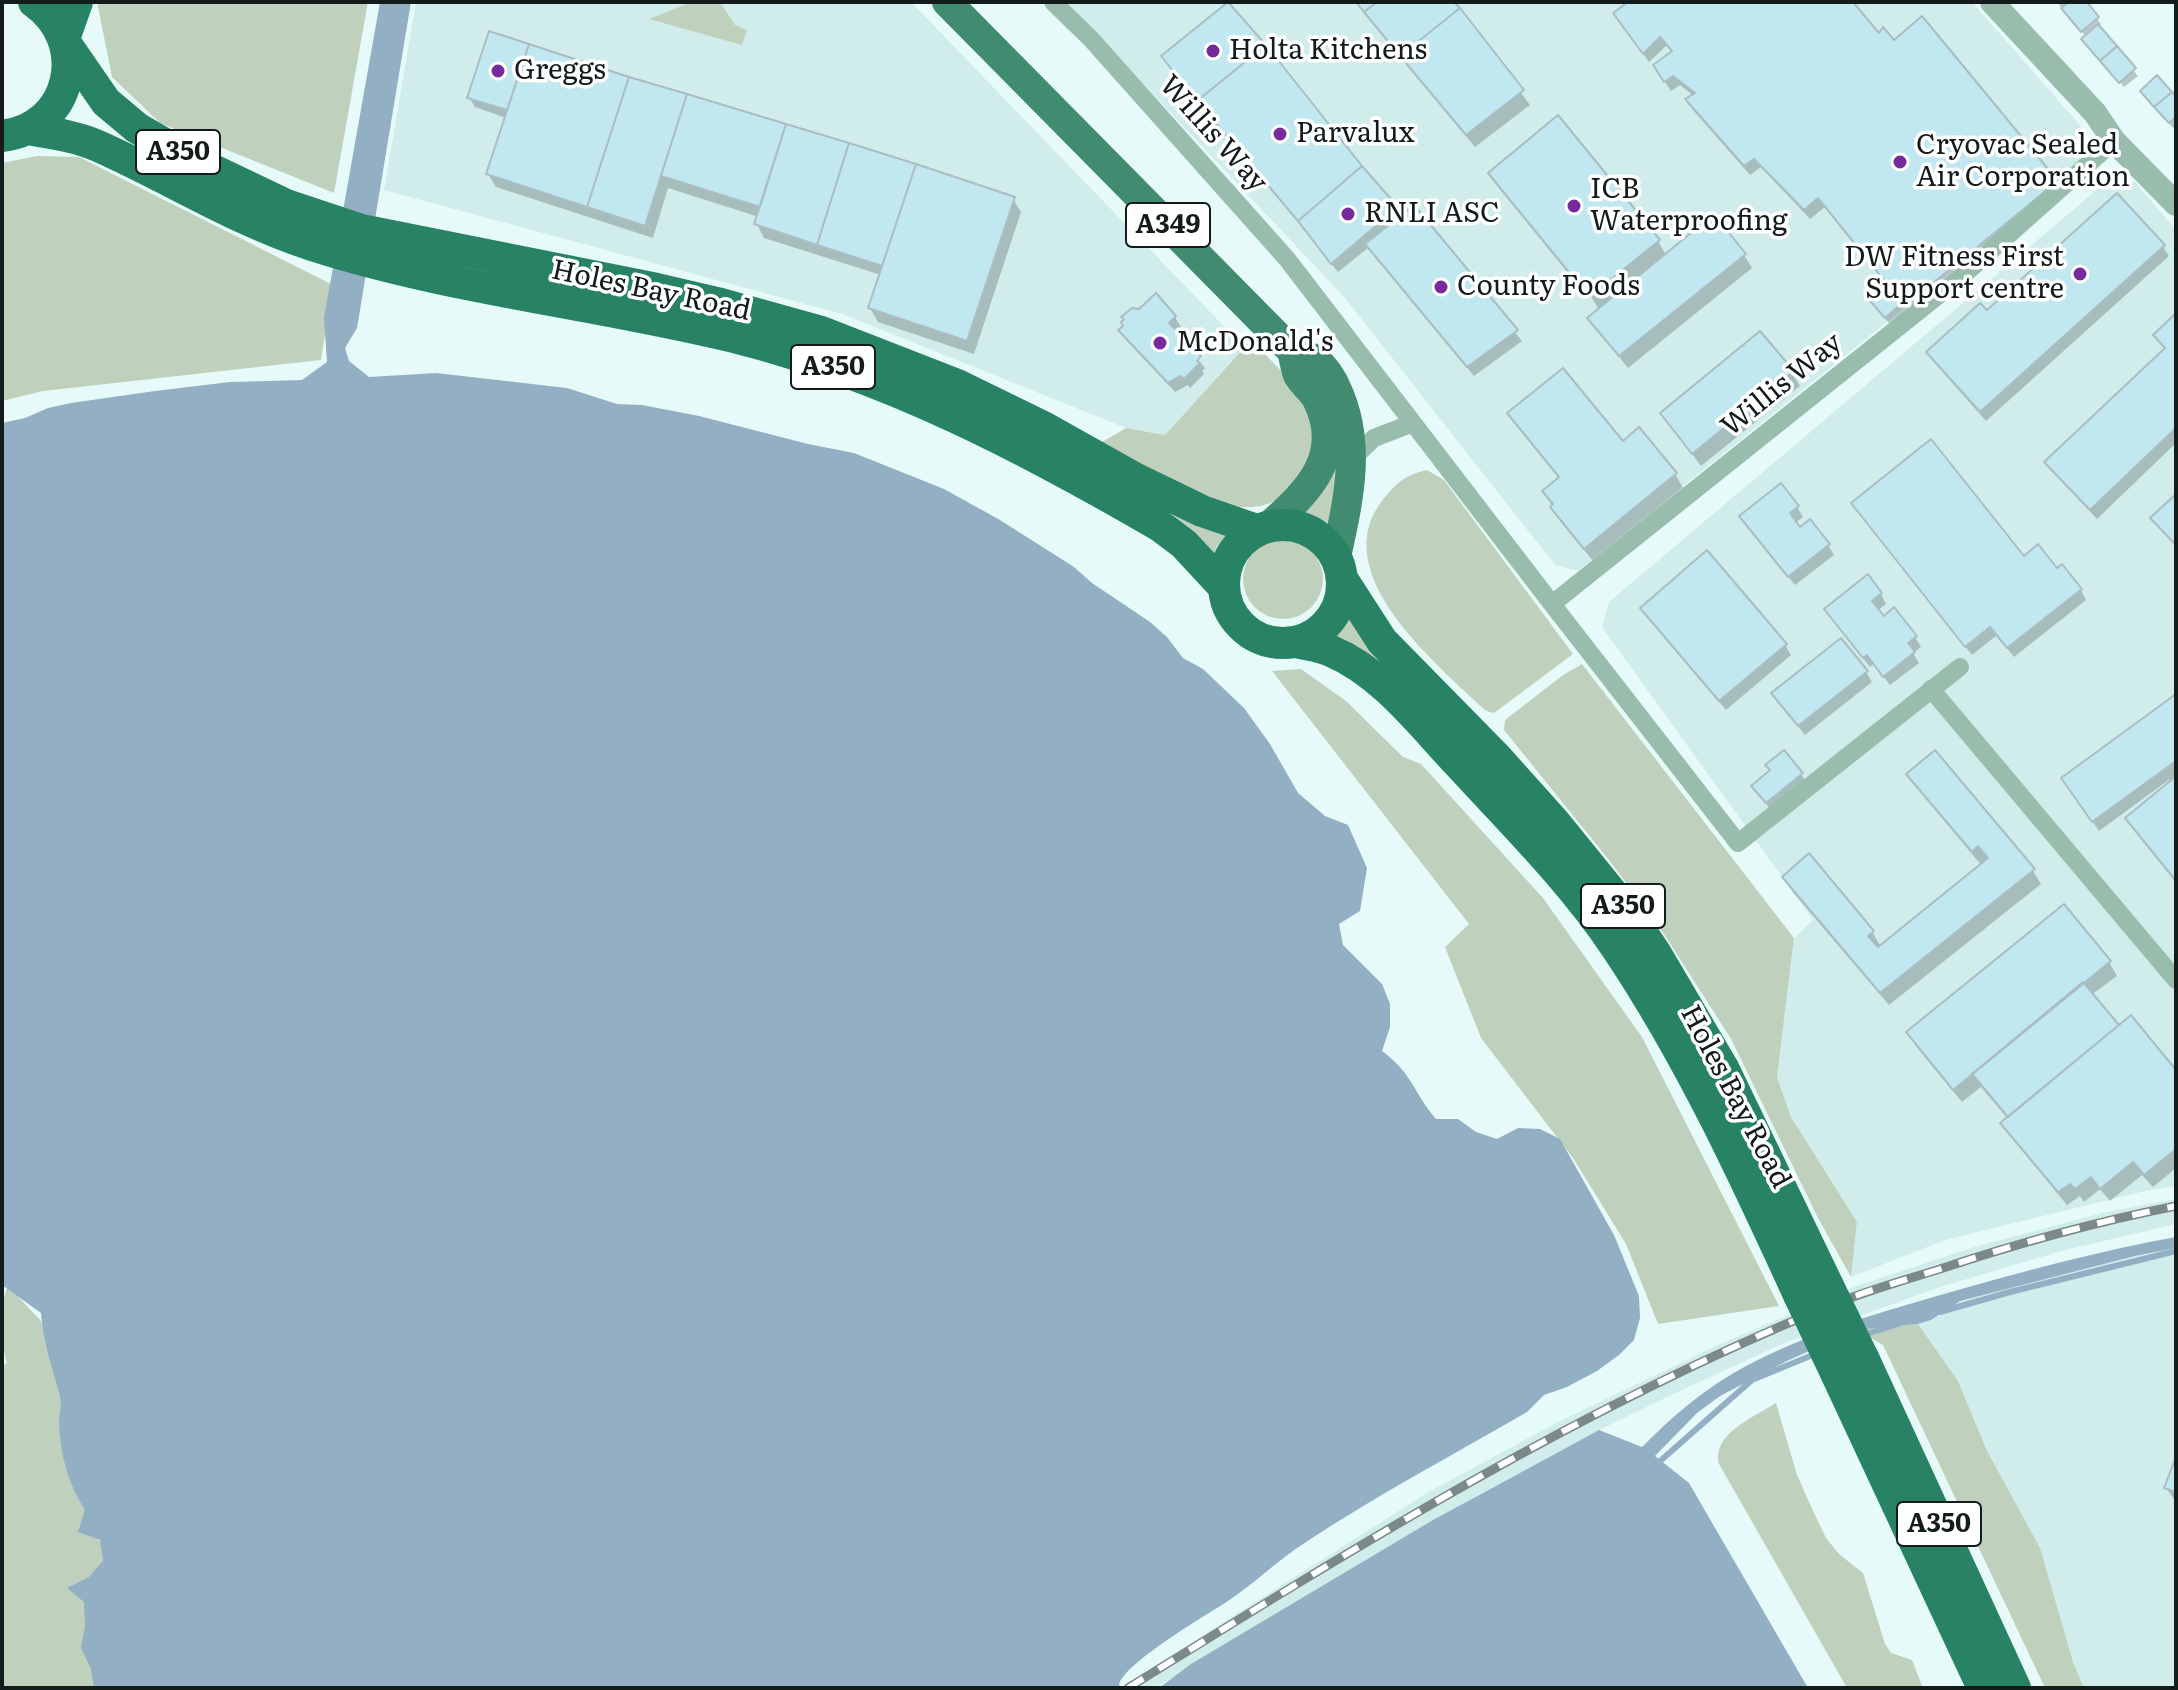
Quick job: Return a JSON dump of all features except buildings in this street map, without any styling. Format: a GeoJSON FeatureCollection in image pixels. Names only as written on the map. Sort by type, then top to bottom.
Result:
{"type":"FeatureCollection","features":[{"type":"Feature","properties":{"kind":"highway","name":"A350"},"geometry":{"type":"LineString","coordinates":[[12,135],[50,112],[62,93],[68,72],[65,42],[53,19],[34,2]]}},
{"type":"Feature","properties":{"kind":"highway"},"geometry":{"type":"LineString","coordinates":[[65,42],[77,2]]}},
{"type":"Feature","properties":{"kind":"highway","name":"Holes Bay Road"},"geometry":{"type":"LineString","coordinates":[[65,42],[106,102],[137,128],[317,232],[392,267],[735,338],[802,356],[891,388],[985,429],[1160,526],[1184,544],[1223,586]]}},
{"type":"Feature","properties":{"kind":"highway","name":"Holes Bay Road"},"geometry":{"type":"LineString","coordinates":[[12,135],[65,136],[98,146],[232,214],[317,232],[415,242],[657,289],[821,332],[957,385],[1202,511],[1263,528]]}},
{"type":"Feature","properties":{"kind":"highway"},"geometry":{"type":"LineString","coordinates":[[1289,525],[1308,530],[1324,541],[1339,568],[1341,596],[1335,612],[1312,636],[1296,642],[1266,641],[1241,626],[1231,615],[1223,586],[1225,569],[1242,540],[1263,528],[1289,525]]}},
{"type":"Feature","properties":{"kind":"highway","name":"Holes Bay Road"},"geometry":{"type":"LineString","coordinates":[[1339,568],[1382,641],[1556,824],[1629,914],[1656,954],[1723,1068],[1814,1291],[2015,1688]]}},
{"type":"Feature","properties":{"kind":"highway","name":"Holes Bay Road"},"geometry":{"type":"LineString","coordinates":[[1296,642],[1329,650],[1348,659],[1382,685],[1523,832],[1584,903],[1643,989],[1694,1075],[1741,1168],[1814,1291]]}},
{"type":"Feature","properties":{"kind":"highway","name":"Holes Bay Road"},"geometry":{"type":"LineString","coordinates":[[1850,1366],[1983,1688]]}},
{"type":"Feature","properties":{"kind":"main road","name":"A349"},"geometry":{"type":"LineString","coordinates":[[947,2],[1292,351],[1316,360],[1333,381],[1345,407],[1351,433],[1352,459],[1339,568]]}},
{"type":"Feature","properties":{"kind":"main road","name":"A349"},"geometry":{"type":"LineString","coordinates":[[1263,528],[1306,492],[1319,473],[1325,453],[1327,434],[1323,414],[1315,395],[1299,377],[1292,351]]}},
{"type":"Feature","properties":{"kind":"street","name":"Willis Way"},"geometry":{"type":"LineString","coordinates":[[1053,2],[1095,44],[1287,259],[1738,843],[1960,667]]}},
{"type":"Feature","properties":{"kind":"street"},"geometry":{"type":"LineString","coordinates":[[1992,2],[2095,113],[2114,141],[2176,204]]}},
{"type":"Feature","properties":{"kind":"street","name":"Willis Way"},"geometry":{"type":"LineString","coordinates":[[1552,604],[1960,278],[2114,141]]}},
{"type":"Feature","properties":{"kind":"street"},"geometry":{"type":"LineString","coordinates":[[1352,459],[1374,438],[1413,423]]}},
{"type":"Feature","properties":{"kind":"street"},"geometry":{"type":"LineString","coordinates":[[1931,689],[2176,980]]}},
{"type":"Feature","properties":{"kind":"shaded area"},"geometry":{"type":"Polygon","coordinates":[[[380,2],[411,2],[357,328],[345,348],[349,361],[369,377],[436,373],[567,388],[617,404],[642,405],[699,416],[854,453],[944,489],[1074,567],[1092,583],[1150,622],[1183,658],[1203,669],[1244,708],[1270,744],[1298,793],[1325,816],[1348,825],[1367,868],[1360,911],[1339,924],[1343,945],[1382,984],[1390,1004],[1390,1027],[1382,1051],[1407,1076],[1436,1119],[1458,1119],[1476,1132],[1497,1139],[1518,1128],[1540,1129],[1560,1139],[1614,1235],[1639,1296],[1640,1318],[1634,1340],[1619,1355],[1567,1387],[1544,1395],[1527,1412],[1306,1542],[1238,1594],[1135,1665],[1119,1685],[1124,1688],[94,1688],[91,1669],[81,1648],[85,1626],[84,1602],[67,1588],[89,1577],[103,1561],[100,1540],[78,1532],[85,1510],[74,1490],[63,1457],[59,1422],[61,1401],[41,1313],[2,1285],[2,423],[71,403],[230,382],[302,380],[327,362],[324,318],[380,2]]]}},
{"type":"Feature","properties":{"kind":"shaded area"},"geometry":{"type":"Polygon","coordinates":[[[416,2],[911,2],[1244,347],[1165,435],[1126,428],[842,314],[384,190],[416,2]]]}},
{"type":"Feature","properties":{"kind":"shaded area"},"geometry":{"type":"Polygon","coordinates":[[[1066,2],[1972,2],[2080,125],[2084,143],[2079,167],[1578,571],[1555,565],[1345,298],[1066,2]]]}},
{"type":"Feature","properties":{"kind":"shaded area"},"geometry":{"type":"Polygon","coordinates":[[[2135,182],[2176,230],[2176,1186],[1945,1240],[1851,1277],[1857,1222],[1791,1117],[1777,1077],[1794,938],[1813,920],[1602,627],[1609,602],[2099,188],[2135,182]]]}},
{"type":"Feature","properties":{"kind":"shaded area"},"geometry":{"type":"Polygon","coordinates":[[[2176,1199],[2176,1224],[2065,1250],[1940,1287],[1782,1344],[1686,1388],[1599,1430],[1476,1496],[1155,1688],[1120,1688],[1427,1493],[1556,1423],[1718,1345],[1854,1287],[1974,1247],[2106,1212],[2176,1199]]]}},
{"type":"Feature","properties":{"kind":"shaded area"},"geometry":{"type":"Polygon","coordinates":[[[2176,1237],[2176,1248],[1960,1301],[1931,1320],[1918,1324],[1857,1330],[1789,1360],[1720,1396],[1697,1413],[1655,1456],[1689,1483],[1808,1688],[1159,1688],[1191,1664],[1433,1520],[1599,1430],[1642,1447],[1674,1417],[1732,1374],[1808,1338],[1863,1318],[2031,1270],[2176,1237]]]}},
{"type":"Feature","properties":{"kind":"shaded area"},"geometry":{"type":"Polygon","coordinates":[[[2176,1248],[2176,1688],[2084,1688],[1958,1381],[1918,1324],[1931,1320],[1959,1301],[2176,1248]]]}},
{"type":"Feature","properties":{"kind":"green space"},"geometry":{"type":"Polygon","coordinates":[[[97,2],[368,2],[334,193],[160,123],[112,77],[97,2]]]}},
{"type":"Feature","properties":{"kind":"green space"},"geometry":{"type":"Polygon","coordinates":[[[692,2],[720,2],[735,25],[747,30],[742,45],[649,19],[692,2]]]}},
{"type":"Feature","properties":{"kind":"green space"},"geometry":{"type":"Polygon","coordinates":[[[37,156],[79,157],[333,285],[321,360],[43,391],[2,401],[2,163],[37,156]]]}},
{"type":"Feature","properties":{"kind":"green space"},"geometry":{"type":"Polygon","coordinates":[[[1251,340],[1298,388],[1315,420],[1311,468],[1276,500],[1257,506],[1229,506],[1097,445],[1126,428],[1165,435],[1251,340]]]}},
{"type":"Feature","properties":{"kind":"green space"},"geometry":{"type":"Polygon","coordinates":[[[1343,455],[1328,523],[1300,509],[1343,455]]]}},
{"type":"Feature","properties":{"kind":"green space"},"geometry":{"type":"Polygon","coordinates":[[[1427,470],[1444,480],[1573,654],[1494,713],[1486,711],[1419,646],[1379,591],[1368,562],[1367,533],[1379,505],[1399,482],[1427,470]]]}},
{"type":"Feature","properties":{"kind":"green space"},"geometry":{"type":"Polygon","coordinates":[[[1151,502],[1227,534],[1216,548],[1214,557],[1151,502]]]}},
{"type":"Feature","properties":{"kind":"green space"},"geometry":{"type":"Polygon","coordinates":[[[1283,539],[1298,542],[1311,551],[1320,564],[1323,579],[1320,594],[1311,607],[1298,616],[1283,619],[1268,616],[1255,607],[1246,594],[1243,579],[1246,564],[1255,551],[1268,542],[1283,539]]]}},
{"type":"Feature","properties":{"kind":"green space"},"geometry":{"type":"Polygon","coordinates":[[[1347,610],[1398,677],[1326,637],[1347,610]]]}},
{"type":"Feature","properties":{"kind":"green space"},"geometry":{"type":"Polygon","coordinates":[[[1582,664],[1794,938],[1777,1077],[1791,1117],[1857,1222],[1851,1277],[1818,1218],[1731,1039],[1664,934],[1504,730],[1505,720],[1582,664]]]}},
{"type":"Feature","properties":{"kind":"green space"},"geometry":{"type":"Polygon","coordinates":[[[1301,669],[1346,701],[1403,757],[1421,764],[1543,898],[1642,1037],[1779,1306],[1658,1324],[1626,1244],[1573,1158],[1481,1038],[1445,947],[1469,924],[1272,671],[1301,669]]]}},
{"type":"Feature","properties":{"kind":"green space"},"geometry":{"type":"Polygon","coordinates":[[[8,1286],[41,1321],[94,1537],[114,1551],[104,1688],[2,1688],[2,1366],[7,1363],[2,1323],[8,1286]]]}},
{"type":"Feature","properties":{"kind":"green space"},"geometry":{"type":"Polygon","coordinates":[[[1918,1324],[1958,1381],[1987,1451],[2040,1548],[2073,1662],[2084,1688],[2045,1688],[1883,1345],[1857,1330],[1918,1324]]]}},
{"type":"Feature","properties":{"kind":"green space"},"geometry":{"type":"Polygon","coordinates":[[[1776,1403],[1797,1475],[1826,1538],[1839,1554],[1863,1573],[1885,1644],[1891,1653],[1912,1660],[1923,1688],[1847,1688],[1719,1464],[1722,1443],[1728,1435],[1776,1403]]]}},
{"type":"Feature","properties":{"kind":"waterway"},"geometry":{"type":"LineString","coordinates":[[1940,1312],[2176,1251]]}},
{"type":"Feature","properties":{"kind":"waterway"},"geometry":{"type":"LineString","coordinates":[[1863,1335],[1898,1324]]}},
{"type":"Feature","properties":{"kind":"waterway"},"geometry":{"type":"LineString","coordinates":[[1659,1462],[1752,1380],[1815,1354]]}},
{"type":"Feature","properties":{"kind":"railway"},"geometry":{"type":"LineString","coordinates":[[1128,1688],[1296,1584],[1467,1484],[1554,1436],[1731,1348],[1879,1288],[2055,1234],[2176,1206]]}},
{"type":"Feature","properties":{"kind":"place","name":"Holta Kitchens"},"geometry":{"type":"Point","coordinates":[1213,51]}},
{"type":"Feature","properties":{"kind":"place","name":"Greggs"},"geometry":{"type":"Point","coordinates":[498,71]}},
{"type":"Feature","properties":{"kind":"place","name":"Parvalux"},"geometry":{"type":"Point","coordinates":[1280,134]}},
{"type":"Feature","properties":{"kind":"place","name":"Cryovac Sealed Air Corporation"},"geometry":{"type":"Point","coordinates":[1900,162]}},
{"type":"Feature","properties":{"kind":"place","name":"ICB Waterproofing"},"geometry":{"type":"Point","coordinates":[1574,206]}},
{"type":"Feature","properties":{"kind":"place","name":"RNLI ASC"},"geometry":{"type":"Point","coordinates":[1348,214]}},
{"type":"Feature","properties":{"kind":"place","name":"DW Fitness First Support centre"},"geometry":{"type":"Point","coordinates":[2080,274]}},
{"type":"Feature","properties":{"kind":"place","name":"County Foods"},"geometry":{"type":"Point","coordinates":[1441,287]}},
{"type":"Feature","properties":{"kind":"place","name":"McDonald's"},"geometry":{"type":"Point","coordinates":[1160,343]}}]}
